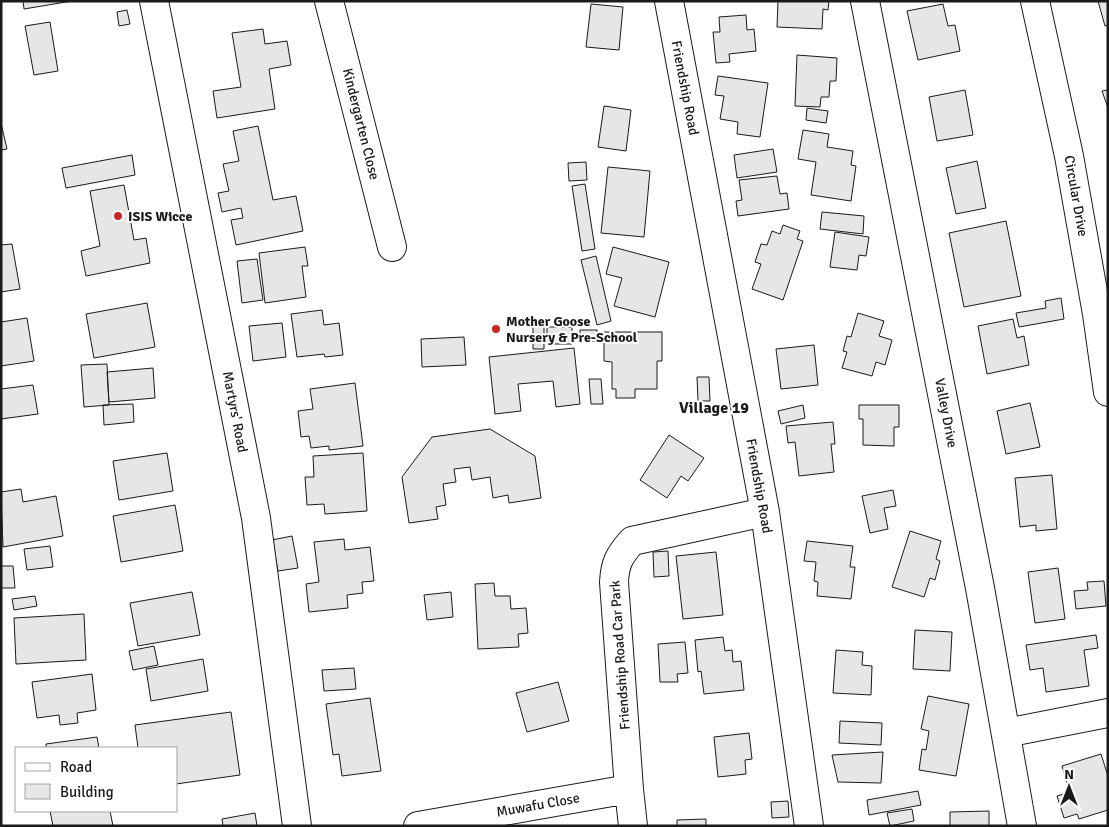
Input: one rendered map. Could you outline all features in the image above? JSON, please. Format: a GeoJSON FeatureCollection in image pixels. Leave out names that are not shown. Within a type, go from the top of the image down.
{"type":"FeatureCollection","features":[{"type":"Feature","properties":{"kind":"street","name":"Martyrs' Road"},"geometry":{"type":"LineString","coordinates":[[154,1],[256,518],[297,826]]}},
{"type":"Feature","properties":{"kind":"street","name":"Kindergarten Close"},"geometry":{"type":"LineString","coordinates":[[329,1],[392,247]]}},
{"type":"Feature","properties":{"kind":"street","name":"Friendship Road"},"geometry":{"type":"LineString","coordinates":[[669,1],[765,512],[809,826]]}},
{"type":"Feature","properties":{"kind":"street","name":"Valley Drive"},"geometry":{"type":"LineString","coordinates":[[865,1],[976,568],[1022,826]]}},
{"type":"Feature","properties":{"kind":"street","name":"Circular Drive"},"geometry":{"type":"LineString","coordinates":[[1035,1],[1069,156],[1097,314],[1108,392]]}},
{"type":"Feature","properties":{"kind":"street","name":"Friendship Road Car Park"},"geometry":{"type":"LineString","coordinates":[[629,789],[614,582],[615,570],[620,555],[632,542],[765,512]]}},
{"type":"Feature","properties":{"kind":"street"},"geometry":{"type":"LineString","coordinates":[[1006,732],[1108,713]]}},
{"type":"Feature","properties":{"kind":"street"},"geometry":{"type":"LineString","coordinates":[[629,789],[633,826]]}},
{"type":"Feature","properties":{"kind":"street","name":"Muwafu Close"},"geometry":{"type":"LineString","coordinates":[[418,826],[629,789]]}},
{"type":"Feature","properties":{"kind":"building"},"geometry":{"type":"Polygon","coordinates":[[[23,1],[72,1],[24,9],[23,1]]]}},
{"type":"Feature","properties":{"kind":"building"},"geometry":{"type":"Polygon","coordinates":[[[778,1],[829,1],[828,10],[823,9],[822,29],[777,27],[778,1]]]}},
{"type":"Feature","properties":{"kind":"building"},"geometry":{"type":"Polygon","coordinates":[[[1098,1],[1108,1],[1108,25],[1105,26],[1098,1]]]}},
{"type":"Feature","properties":{"kind":"building"},"geometry":{"type":"Polygon","coordinates":[[[591,4],[623,7],[619,50],[586,47],[591,4]]]}},
{"type":"Feature","properties":{"kind":"building"},"geometry":{"type":"Polygon","coordinates":[[[943,4],[948,26],[955,25],[960,51],[918,60],[907,11],[943,4]]]}},
{"type":"Feature","properties":{"kind":"building"},"geometry":{"type":"Polygon","coordinates":[[[127,10],[130,24],[119,26],[117,12],[127,10]]]}},
{"type":"Feature","properties":{"kind":"building"},"geometry":{"type":"Polygon","coordinates":[[[746,15],[747,30],[754,29],[756,51],[729,54],[730,62],[716,63],[713,32],[720,32],[719,17],[746,15]]]}},
{"type":"Feature","properties":{"kind":"building"},"geometry":{"type":"Polygon","coordinates":[[[50,22],[58,71],[34,75],[25,26],[50,22]]]}},
{"type":"Feature","properties":{"kind":"building"},"geometry":{"type":"Polygon","coordinates":[[[263,29],[265,44],[287,41],[291,65],[269,69],[275,109],[217,118],[213,91],[241,87],[232,33],[263,29]]]}},
{"type":"Feature","properties":{"kind":"building"},"geometry":{"type":"Polygon","coordinates":[[[797,55],[837,58],[836,81],[830,81],[829,97],[821,97],[820,107],[795,106],[797,55]]]}},
{"type":"Feature","properties":{"kind":"building"},"geometry":{"type":"Polygon","coordinates":[[[718,76],[768,83],[760,137],[737,134],[738,122],[720,119],[724,96],[715,95],[718,76]]]}},
{"type":"Feature","properties":{"kind":"building"},"geometry":{"type":"Polygon","coordinates":[[[965,90],[973,135],[937,141],[929,97],[965,90]]]}},
{"type":"Feature","properties":{"kind":"building"},"geometry":{"type":"Polygon","coordinates":[[[1108,90],[1108,108],[1102,91],[1108,90]]]}},
{"type":"Feature","properties":{"kind":"building"},"geometry":{"type":"Polygon","coordinates":[[[604,106],[631,110],[626,151],[598,147],[604,106]]]}},
{"type":"Feature","properties":{"kind":"building"},"geometry":{"type":"Polygon","coordinates":[[[807,108],[828,111],[826,123],[806,120],[807,108]]]}},
{"type":"Feature","properties":{"kind":"building"},"geometry":{"type":"Polygon","coordinates":[[[1,123],[7,149],[1,150],[1,123]]]}},
{"type":"Feature","properties":{"kind":"building"},"geometry":{"type":"Polygon","coordinates":[[[258,126],[273,200],[296,196],[303,231],[236,245],[231,220],[243,218],[241,208],[222,212],[218,193],[229,191],[223,164],[239,161],[233,131],[258,126]]]}},
{"type":"Feature","properties":{"kind":"building"},"geometry":{"type":"Polygon","coordinates":[[[803,130],[829,134],[827,147],[853,151],[851,165],[856,166],[851,201],[811,195],[816,162],[798,159],[803,130]]]}},
{"type":"Feature","properties":{"kind":"building"},"geometry":{"type":"Polygon","coordinates":[[[773,149],[777,172],[737,178],[734,155],[773,149]]]}},
{"type":"Feature","properties":{"kind":"building"},"geometry":{"type":"Polygon","coordinates":[[[132,155],[135,175],[66,188],[62,168],[132,155]]]}},
{"type":"Feature","properties":{"kind":"building"},"geometry":{"type":"Polygon","coordinates":[[[977,161],[986,208],[956,214],[946,168],[977,161]]]}},
{"type":"Feature","properties":{"kind":"building"},"geometry":{"type":"Polygon","coordinates":[[[586,162],[587,180],[569,181],[568,163],[586,162]]]}},
{"type":"Feature","properties":{"kind":"building"},"geometry":{"type":"Polygon","coordinates":[[[608,167],[650,171],[644,237],[601,233],[608,167]]]}},
{"type":"Feature","properties":{"kind":"building"},"geometry":{"type":"Polygon","coordinates":[[[777,176],[780,194],[787,193],[789,209],[738,216],[736,201],[742,200],[739,180],[777,176]]]}},
{"type":"Feature","properties":{"kind":"building"},"geometry":{"type":"Polygon","coordinates":[[[585,184],[595,249],[582,251],[572,186],[585,184]]]}},
{"type":"Feature","properties":{"kind":"building"},"geometry":{"type":"Polygon","coordinates":[[[124,185],[134,240],[146,238],[150,263],[86,276],[81,251],[100,246],[90,191],[124,185]]]}},
{"type":"Feature","properties":{"kind":"building"},"geometry":{"type":"Polygon","coordinates":[[[822,212],[864,216],[863,234],[820,229],[822,212]]]}},
{"type":"Feature","properties":{"kind":"building"},"geometry":{"type":"Polygon","coordinates":[[[1006,221],[1021,296],[964,307],[949,233],[1006,221]]]}},
{"type":"Feature","properties":{"kind":"building"},"geometry":{"type":"Polygon","coordinates":[[[783,225],[800,231],[797,239],[803,241],[783,300],[752,289],[761,264],[755,262],[761,244],[767,245],[772,231],[780,234],[783,225]]]}},
{"type":"Feature","properties":{"kind":"building"},"geometry":{"type":"Polygon","coordinates":[[[835,232],[869,237],[866,256],[859,255],[857,270],[830,267],[835,232]]]}},
{"type":"Feature","properties":{"kind":"building"},"geometry":{"type":"Polygon","coordinates":[[[12,244],[20,289],[1,292],[1,245],[12,244]]]}},
{"type":"Feature","properties":{"kind":"building"},"geometry":{"type":"Polygon","coordinates":[[[305,247],[308,266],[302,266],[306,297],[265,303],[259,253],[305,247]]]}},
{"type":"Feature","properties":{"kind":"building"},"geometry":{"type":"Polygon","coordinates":[[[613,247],[669,262],[655,317],[614,306],[622,278],[606,274],[613,247]]]}},
{"type":"Feature","properties":{"kind":"building"},"geometry":{"type":"Polygon","coordinates":[[[596,256],[611,321],[597,325],[581,260],[596,256]]]}},
{"type":"Feature","properties":{"kind":"building"},"geometry":{"type":"Polygon","coordinates":[[[257,259],[263,300],[242,303],[237,261],[257,259]]]}},
{"type":"Feature","properties":{"kind":"building"},"geometry":{"type":"Polygon","coordinates":[[[1061,298],[1064,319],[1019,327],[1016,313],[1046,308],[1045,301],[1061,298]]]}},
{"type":"Feature","properties":{"kind":"building"},"geometry":{"type":"Polygon","coordinates":[[[147,303],[155,347],[94,358],[86,314],[147,303]]]}},
{"type":"Feature","properties":{"kind":"building"},"geometry":{"type":"Polygon","coordinates":[[[322,310],[324,325],[339,323],[343,355],[325,357],[324,354],[297,357],[291,314],[322,310]]]}},
{"type":"Feature","properties":{"kind":"building"},"geometry":{"type":"Polygon","coordinates":[[[858,313],[884,321],[879,336],[892,340],[885,365],[876,362],[872,376],[842,368],[847,352],[843,351],[847,336],[851,337],[858,313]]]}},
{"type":"Feature","properties":{"kind":"building"},"geometry":{"type":"Polygon","coordinates":[[[27,318],[34,361],[1,366],[1,322],[27,318]]]}},
{"type":"Feature","properties":{"kind":"building"},"geometry":{"type":"Polygon","coordinates":[[[1013,319],[1017,338],[1024,336],[1029,365],[987,374],[978,326],[1013,319]]]}},
{"type":"Feature","properties":{"kind":"building"},"geometry":{"type":"Polygon","coordinates":[[[282,323],[286,357],[253,361],[249,326],[282,323]]]}},
{"type":"Feature","properties":{"kind":"building"},"geometry":{"type":"Polygon","coordinates":[[[533,325],[544,325],[544,349],[533,349],[533,325]]]}},
{"type":"Feature","properties":{"kind":"building"},"geometry":{"type":"Polygon","coordinates":[[[547,327],[572,327],[572,344],[547,344],[547,327]]]}},
{"type":"Feature","properties":{"kind":"building"},"geometry":{"type":"Polygon","coordinates":[[[580,330],[597,330],[597,341],[580,341],[580,330]]]}},
{"type":"Feature","properties":{"kind":"building"},"geometry":{"type":"Polygon","coordinates":[[[604,332],[662,332],[662,361],[657,361],[657,389],[635,389],[635,398],[616,398],[616,389],[612,389],[612,362],[604,361],[604,332]]]}},
{"type":"Feature","properties":{"kind":"building"},"geometry":{"type":"Polygon","coordinates":[[[464,337],[466,365],[422,367],[421,339],[464,337]]]}},
{"type":"Feature","properties":{"kind":"building"},"geometry":{"type":"Polygon","coordinates":[[[814,345],[818,385],[781,389],[776,349],[814,345]]]}},
{"type":"Feature","properties":{"kind":"building"},"geometry":{"type":"Polygon","coordinates":[[[574,348],[580,404],[556,407],[553,381],[518,384],[521,411],[495,414],[489,357],[574,348]]]}},
{"type":"Feature","properties":{"kind":"building"},"geometry":{"type":"Polygon","coordinates":[[[107,364],[109,405],[84,407],[81,365],[107,364]]]}},
{"type":"Feature","properties":{"kind":"building"},"geometry":{"type":"Polygon","coordinates":[[[153,368],[155,398],[109,402],[107,372],[153,368]]]}},
{"type":"Feature","properties":{"kind":"building"},"geometry":{"type":"Polygon","coordinates":[[[697,377],[709,377],[710,401],[698,401],[697,377]]]}},
{"type":"Feature","properties":{"kind":"building"},"geometry":{"type":"Polygon","coordinates":[[[589,379],[601,379],[603,404],[591,404],[589,379]]]}},
{"type":"Feature","properties":{"kind":"building"},"geometry":{"type":"Polygon","coordinates":[[[355,383],[363,446],[329,450],[329,446],[311,448],[309,436],[301,437],[298,411],[313,409],[310,389],[355,383]]]}},
{"type":"Feature","properties":{"kind":"building"},"geometry":{"type":"Polygon","coordinates":[[[33,385],[38,414],[1,419],[1,389],[33,385]]]}},
{"type":"Feature","properties":{"kind":"building"},"geometry":{"type":"Polygon","coordinates":[[[1030,403],[1040,447],[1006,454],[997,411],[1030,403]]]}},
{"type":"Feature","properties":{"kind":"building"},"geometry":{"type":"Polygon","coordinates":[[[133,404],[134,422],[104,425],[103,405],[133,404]]]}},
{"type":"Feature","properties":{"kind":"building"},"geometry":{"type":"Polygon","coordinates":[[[803,405],[805,418],[781,424],[778,411],[803,405]]]}},
{"type":"Feature","properties":{"kind":"building"},"geometry":{"type":"Polygon","coordinates":[[[859,405],[899,405],[899,427],[894,427],[894,446],[863,445],[863,419],[859,419],[859,405]]]}},
{"type":"Feature","properties":{"kind":"building"},"geometry":{"type":"Polygon","coordinates":[[[833,422],[835,444],[831,444],[834,472],[799,476],[795,442],[788,443],[786,426],[833,422]]]}},
{"type":"Feature","properties":{"kind":"building"},"geometry":{"type":"Polygon","coordinates":[[[490,429],[535,456],[541,498],[509,503],[508,495],[493,498],[490,477],[472,480],[470,467],[454,469],[456,482],[443,484],[446,505],[436,507],[438,519],[409,523],[402,477],[432,437],[490,429]]]}},
{"type":"Feature","properties":{"kind":"building"},"geometry":{"type":"Polygon","coordinates":[[[669,435],[704,458],[688,481],[681,476],[667,498],[640,480],[669,435]]]}},
{"type":"Feature","properties":{"kind":"building"},"geometry":{"type":"Polygon","coordinates":[[[167,453],[173,491],[119,500],[113,461],[167,453]]]}},
{"type":"Feature","properties":{"kind":"building"},"geometry":{"type":"Polygon","coordinates":[[[363,453],[367,511],[325,514],[324,504],[307,505],[305,477],[314,477],[313,456],[363,453]]]}},
{"type":"Feature","properties":{"kind":"building"},"geometry":{"type":"Polygon","coordinates":[[[1052,475],[1057,529],[1036,531],[1036,525],[1020,527],[1015,478],[1052,475]]]}},
{"type":"Feature","properties":{"kind":"building"},"geometry":{"type":"Polygon","coordinates":[[[21,489],[23,502],[56,496],[63,536],[3,547],[1,492],[21,489]]]}},
{"type":"Feature","properties":{"kind":"building"},"geometry":{"type":"Polygon","coordinates":[[[893,490],[896,506],[884,508],[888,529],[870,533],[862,496],[893,490]]]}},
{"type":"Feature","properties":{"kind":"building"},"geometry":{"type":"Polygon","coordinates":[[[175,505],[183,551],[121,562],[113,516],[175,505]]]}},
{"type":"Feature","properties":{"kind":"building"},"geometry":{"type":"Polygon","coordinates":[[[910,531],[941,541],[936,559],[940,561],[935,580],[930,578],[924,597],[892,587],[910,531]]]}},
{"type":"Feature","properties":{"kind":"building"},"geometry":{"type":"Polygon","coordinates":[[[292,536],[298,568],[278,571],[272,540],[292,536]]]}},
{"type":"Feature","properties":{"kind":"building"},"geometry":{"type":"Polygon","coordinates":[[[344,539],[345,550],[370,547],[374,581],[362,582],[363,593],[347,595],[348,608],[309,612],[306,584],[319,582],[314,542],[344,539]]]}},
{"type":"Feature","properties":{"kind":"building"},"geometry":{"type":"Polygon","coordinates":[[[807,541],[853,546],[850,567],[855,567],[851,599],[817,596],[818,582],[814,581],[816,562],[804,561],[807,541]]]}},
{"type":"Feature","properties":{"kind":"building"},"geometry":{"type":"Polygon","coordinates":[[[50,546],[53,567],[27,570],[24,549],[50,546]]]}},
{"type":"Feature","properties":{"kind":"building"},"geometry":{"type":"Polygon","coordinates":[[[668,551],[669,576],[654,577],[653,552],[668,551]]]}},
{"type":"Feature","properties":{"kind":"building"},"geometry":{"type":"Polygon","coordinates":[[[716,552],[723,615],[683,619],[676,556],[716,552]]]}},
{"type":"Feature","properties":{"kind":"building"},"geometry":{"type":"Polygon","coordinates":[[[1,566],[13,566],[15,588],[1,588],[1,566]]]}},
{"type":"Feature","properties":{"kind":"building"},"geometry":{"type":"Polygon","coordinates":[[[1058,568],[1065,619],[1035,623],[1028,572],[1058,568]]]}},
{"type":"Feature","properties":{"kind":"building"},"geometry":{"type":"Polygon","coordinates":[[[1104,581],[1106,606],[1076,609],[1074,591],[1088,590],[1087,582],[1104,581]]]}},
{"type":"Feature","properties":{"kind":"building"},"geometry":{"type":"Polygon","coordinates":[[[494,583],[495,596],[510,596],[511,609],[526,608],[528,633],[518,634],[519,647],[478,649],[475,584],[494,583]]]}},
{"type":"Feature","properties":{"kind":"building"},"geometry":{"type":"Polygon","coordinates":[[[192,592],[200,635],[138,646],[130,603],[192,592]]]}},
{"type":"Feature","properties":{"kind":"building"},"geometry":{"type":"Polygon","coordinates":[[[451,592],[453,617],[427,620],[424,595],[451,592]]]}},
{"type":"Feature","properties":{"kind":"building"},"geometry":{"type":"Polygon","coordinates":[[[35,596],[37,606],[14,610],[12,599],[35,596]]]}},
{"type":"Feature","properties":{"kind":"building"},"geometry":{"type":"Polygon","coordinates":[[[84,614],[86,660],[16,664],[14,618],[84,614]]]}},
{"type":"Feature","properties":{"kind":"building"},"geometry":{"type":"Polygon","coordinates":[[[915,630],[952,632],[950,671],[913,669],[915,630]]]}},
{"type":"Feature","properties":{"kind":"building"},"geometry":{"type":"Polygon","coordinates":[[[1096,635],[1098,648],[1084,650],[1089,686],[1046,692],[1043,668],[1030,670],[1026,645],[1096,635]]]}},
{"type":"Feature","properties":{"kind":"building"},"geometry":{"type":"Polygon","coordinates":[[[723,637],[725,651],[732,650],[733,662],[741,661],[744,690],[704,694],[701,671],[698,672],[695,640],[723,637]]]}},
{"type":"Feature","properties":{"kind":"building"},"geometry":{"type":"Polygon","coordinates":[[[685,642],[688,673],[677,674],[678,682],[660,682],[658,644],[685,642]]]}},
{"type":"Feature","properties":{"kind":"building"},"geometry":{"type":"Polygon","coordinates":[[[154,646],[158,665],[133,670],[129,651],[154,646]]]}},
{"type":"Feature","properties":{"kind":"building"},"geometry":{"type":"Polygon","coordinates":[[[836,650],[863,652],[862,665],[872,666],[871,695],[833,693],[836,650]]]}},
{"type":"Feature","properties":{"kind":"building"},"geometry":{"type":"Polygon","coordinates":[[[203,659],[208,691],[151,701],[146,669],[203,659]]]}},
{"type":"Feature","properties":{"kind":"building"},"geometry":{"type":"Polygon","coordinates":[[[354,668],[356,689],[324,691],[322,670],[354,668]]]}},
{"type":"Feature","properties":{"kind":"building"},"geometry":{"type":"Polygon","coordinates":[[[92,674],[96,710],[77,713],[78,723],[60,725],[59,715],[37,718],[32,682],[92,674]]]}},
{"type":"Feature","properties":{"kind":"building"},"geometry":{"type":"Polygon","coordinates":[[[558,682],[569,721],[527,732],[516,693],[558,682]]]}},
{"type":"Feature","properties":{"kind":"building"},"geometry":{"type":"Polygon","coordinates":[[[928,696],[969,704],[956,776],[919,770],[922,749],[926,750],[929,731],[921,729],[928,696]]]}},
{"type":"Feature","properties":{"kind":"building"},"geometry":{"type":"Polygon","coordinates":[[[370,698],[381,771],[342,776],[339,754],[333,755],[326,704],[370,698]]]}},
{"type":"Feature","properties":{"kind":"building"},"geometry":{"type":"Polygon","coordinates":[[[231,712],[240,775],[178,784],[178,747],[138,747],[135,725],[231,712]]]}},
{"type":"Feature","properties":{"kind":"building"},"geometry":{"type":"Polygon","coordinates":[[[840,721],[882,723],[881,745],[839,743],[840,721]]]}},
{"type":"Feature","properties":{"kind":"building"},"geometry":{"type":"Polygon","coordinates":[[[749,733],[752,759],[745,760],[746,774],[718,777],[714,737],[749,733]]]}},
{"type":"Feature","properties":{"kind":"building"},"geometry":{"type":"Polygon","coordinates":[[[97,737],[99,747],[46,747],[46,744],[97,737]]]}},
{"type":"Feature","properties":{"kind":"building"},"geometry":{"type":"Polygon","coordinates":[[[883,752],[881,783],[838,782],[832,755],[883,752]]]}},
{"type":"Feature","properties":{"kind":"building"},"geometry":{"type":"Polygon","coordinates":[[[1101,754],[1108,776],[1108,810],[1079,819],[1077,814],[1064,818],[1057,796],[1070,792],[1062,766],[1101,754]]]}},
{"type":"Feature","properties":{"kind":"building"},"geometry":{"type":"Polygon","coordinates":[[[918,791],[921,805],[869,815],[867,800],[918,791]]]}},
{"type":"Feature","properties":{"kind":"building"},"geometry":{"type":"Polygon","coordinates":[[[788,801],[789,817],[772,818],[771,802],[788,801]]]}},
{"type":"Feature","properties":{"kind":"building"},"geometry":{"type":"Polygon","coordinates":[[[912,809],[914,821],[890,826],[887,813],[912,809]]]}},
{"type":"Feature","properties":{"kind":"building"},"geometry":{"type":"Polygon","coordinates":[[[989,811],[989,826],[950,826],[950,812],[989,811]]]}},
{"type":"Feature","properties":{"kind":"building"},"geometry":{"type":"Polygon","coordinates":[[[50,812],[110,812],[113,826],[53,826],[50,812]]]}},
{"type":"Feature","properties":{"kind":"building"},"geometry":{"type":"Polygon","coordinates":[[[255,813],[257,826],[223,826],[222,819],[255,813]]]}},
{"type":"Feature","properties":{"kind":"building"},"geometry":{"type":"Polygon","coordinates":[[[706,819],[706,826],[677,826],[677,820],[706,819]]]}},
{"type":"Feature","properties":{"kind":"place","name":"ISIS Wicce"},"geometry":{"type":"Point","coordinates":[118,216]}},
{"type":"Feature","properties":{"kind":"place","name":"Mother Goose Nursery & Pre-School"},"geometry":{"type":"Point","coordinates":[496,329]}},
{"type":"Feature","properties":{"kind":"district","name":"Village 19"},"geometry":{"type":"Point","coordinates":[714,408]}}]}
